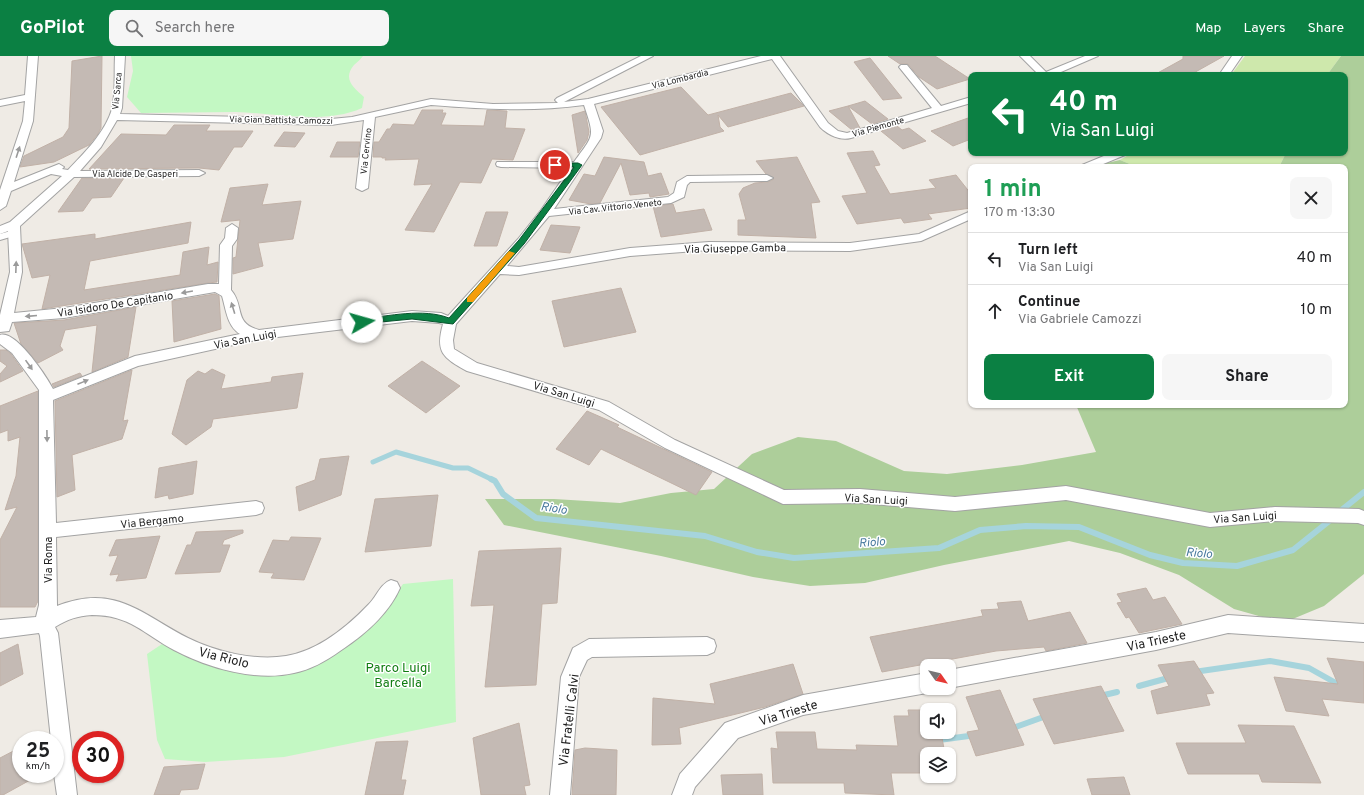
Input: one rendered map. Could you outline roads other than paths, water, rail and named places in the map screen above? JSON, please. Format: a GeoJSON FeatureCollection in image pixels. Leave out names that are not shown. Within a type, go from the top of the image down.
{"type":"FeatureCollection","features":[{"type":"Feature","properties":{"kind":"street"},"geometry":{"type":"LineString","coordinates":[[0,206],[28,121],[33,56]]}},
{"type":"Feature","properties":{"kind":"street","name":"Via Sarca"},"geometry":{"type":"LineString","coordinates":[[14,229],[48,194],[71,174],[98,145],[114,117],[118,102],[120,56]]}},
{"type":"Feature","properties":{"kind":"street","name":"Via Gian Battista Camozzi"},"geometry":{"type":"LineString","coordinates":[[493,107],[506,103],[555,101],[571,96],[593,83],[648,56]]}},
{"type":"Feature","properties":{"kind":"street","name":"Via Lombardia"},"geometry":{"type":"LineString","coordinates":[[588,102],[774,56]]}},
{"type":"Feature","properties":{"kind":"street","name":"Via Piemonte"},"geometry":{"type":"LineString","coordinates":[[774,56],[824,125],[838,136],[847,136],[968,101]]}},
{"type":"Feature","properties":{"kind":"street"},"geometry":{"type":"LineString","coordinates":[[1025,56],[1042,72]]}},
{"type":"Feature","properties":{"kind":"street"},"geometry":{"type":"LineString","coordinates":[[1052,72],[1092,56]]}},
{"type":"Feature","properties":{"kind":"street"},"geometry":{"type":"LineString","coordinates":[[1226,72],[1237,56]]}},
{"type":"Feature","properties":{"kind":"street"},"geometry":{"type":"LineString","coordinates":[[904,67],[938,109]]}},
{"type":"Feature","properties":{"kind":"street"},"geometry":{"type":"LineString","coordinates":[[0,103],[29,97]]}},
{"type":"Feature","properties":{"kind":"street","name":"Via Gian Battista Camozzi"},"geometry":{"type":"LineString","coordinates":[[114,117],[331,122],[352,120],[430,102],[493,107],[554,106],[588,102]]}},
{"type":"Feature","properties":{"kind":"street"},"geometry":{"type":"LineString","coordinates":[[450,322],[522,242],[545,213],[596,138],[598,132],[588,102]]}},
{"type":"Feature","properties":{"kind":"street","name":"Via Cervino"},"geometry":{"type":"LineString","coordinates":[[362,188],[370,115]]}},
{"type":"Feature","properties":{"kind":"street"},"geometry":{"type":"LineString","coordinates":[[6,188],[72,161],[98,145]]}},
{"type":"Feature","properties":{"kind":"street"},"geometry":{"type":"LineString","coordinates":[[1094,164],[1114,156]]}},
{"type":"Feature","properties":{"kind":"street"},"geometry":{"type":"LineString","coordinates":[[501,164],[578,165]]}},
{"type":"Feature","properties":{"kind":"street","name":"Via Alcide De Gasperi"},"geometry":{"type":"LineString","coordinates":[[50,171],[71,174],[199,173]]}},
{"type":"Feature","properties":{"kind":"street","name":"Via Cav. Vittorio Veneto"},"geometry":{"type":"LineString","coordinates":[[545,213],[670,200],[680,195],[681,184],[688,179],[767,178]]}},
{"type":"Feature","properties":{"kind":"street"},"geometry":{"type":"LineString","coordinates":[[18,182],[31,180],[39,182],[48,194]]}},
{"type":"Feature","properties":{"kind":"street","name":"Via Giuseppe Gamba"},"geometry":{"type":"LineString","coordinates":[[496,270],[519,271],[630,252],[701,247],[850,247],[921,237],[968,217]]}},
{"type":"Feature","properties":{"kind":"street"},"geometry":{"type":"LineString","coordinates":[[232,228],[231,240],[226,245],[225,291],[228,294],[239,327],[246,333],[261,334]]}},
{"type":"Feature","properties":{"kind":"street"},"geometry":{"type":"LineString","coordinates":[[0,230],[14,229]]}},
{"type":"Feature","properties":{"kind":"street"},"geometry":{"type":"LineString","coordinates":[[0,237],[14,229]]}},
{"type":"Feature","properties":{"kind":"street"},"geometry":{"type":"LineString","coordinates":[[1,339],[4,318],[16,272],[14,229]]}},
{"type":"Feature","properties":{"kind":"street","name":"Via Isidoro De Capitanio"},"geometry":{"type":"LineString","coordinates":[[4,318],[64,313],[208,288],[216,288],[225,291]]}},
{"type":"Feature","properties":{"kind":"street","name":"Via San Luigi"},"geometry":{"type":"LineString","coordinates":[[47,397],[135,361],[261,334],[412,316],[441,318],[450,322],[445,345],[447,352],[472,367],[604,406],[670,444],[783,497],[860,496],[955,504],[1066,493],[1210,520],[1275,514],[1360,517]]}},
{"type":"Feature","properties":{"kind":"street"},"geometry":{"type":"LineString","coordinates":[[220,343],[234,333],[239,327]]}},
{"type":"Feature","properties":{"kind":"street","name":"Via Roma"},"geometry":{"type":"LineString","coordinates":[[1,339],[18,349],[46,389],[48,605],[43,624]]}},
{"type":"Feature","properties":{"kind":"street","name":"Via Bergamo"},"geometry":{"type":"LineString","coordinates":[[48,531],[205,515],[256,508]]}},
{"type":"Feature","properties":{"kind":"street","name":"Via Riolo"},"geometry":{"type":"LineString","coordinates":[[43,624],[63,611],[93,608],[117,609],[131,614],[172,639],[204,654],[248,664],[273,667],[295,664],[336,642],[377,608],[391,588]]}},
{"type":"Feature","properties":{"kind":"street"},"geometry":{"type":"LineString","coordinates":[[0,629],[43,624],[49,633],[67,795]]}},
{"type":"Feature","properties":{"kind":"street","name":"Via Trieste"},"geometry":{"type":"LineString","coordinates":[[956,679],[1156,641],[1228,624],[1364,633]]}},
{"type":"Feature","properties":{"kind":"street","name":"Via Fratelli Calvi"},"geometry":{"type":"LineString","coordinates":[[560,795],[570,677],[580,654],[589,648],[707,646]]}},
{"type":"Feature","properties":{"kind":"street","name":"Via Trieste"},"geometry":{"type":"LineString","coordinates":[[682,795],[687,781],[732,730],[804,705],[920,684]]}},
{"type":"Feature","properties":{"kind":"waterway","name":"Riolo"},"geometry":{"type":"LineString","coordinates":[[373,462],[396,452],[453,468],[468,468],[493,480]]}},
{"type":"Feature","properties":{"kind":"waterway","name":"Riolo"},"geometry":{"type":"LineString","coordinates":[[493,480],[503,494],[536,518],[705,536],[757,552],[794,558],[939,548],[980,530],[1026,526],[1079,527],[1150,555],[1183,563],[1237,566],[1293,550],[1333,518]]}},
{"type":"Feature","properties":{"kind":"waterway","name":"Riolo"},"geometry":{"type":"LineString","coordinates":[[1339,512],[1364,492]]}},
{"type":"Feature","properties":{"kind":"waterway"},"geometry":{"type":"LineString","coordinates":[[1194,672],[1270,661],[1309,668],[1343,687]]}},
{"type":"Feature","properties":{"kind":"waterway"},"geometry":{"type":"LineString","coordinates":[[1139,686],[1172,677]]}},
{"type":"Feature","properties":{"kind":"waterway"},"geometry":{"type":"LineString","coordinates":[[1100,696],[1117,692]]}},
{"type":"Feature","properties":{"kind":"waterway"},"geometry":{"type":"LineString","coordinates":[[1010,729],[1049,715]]}},
{"type":"Feature","properties":{"kind":"waterway"},"geometry":{"type":"LineString","coordinates":[[939,740],[976,735]]}},
{"type":"Feature","properties":{"kind":"park label","name":"Parco Luigi Barcella"},"geometry":{"type":"Point","coordinates":[398,674]}}]}
